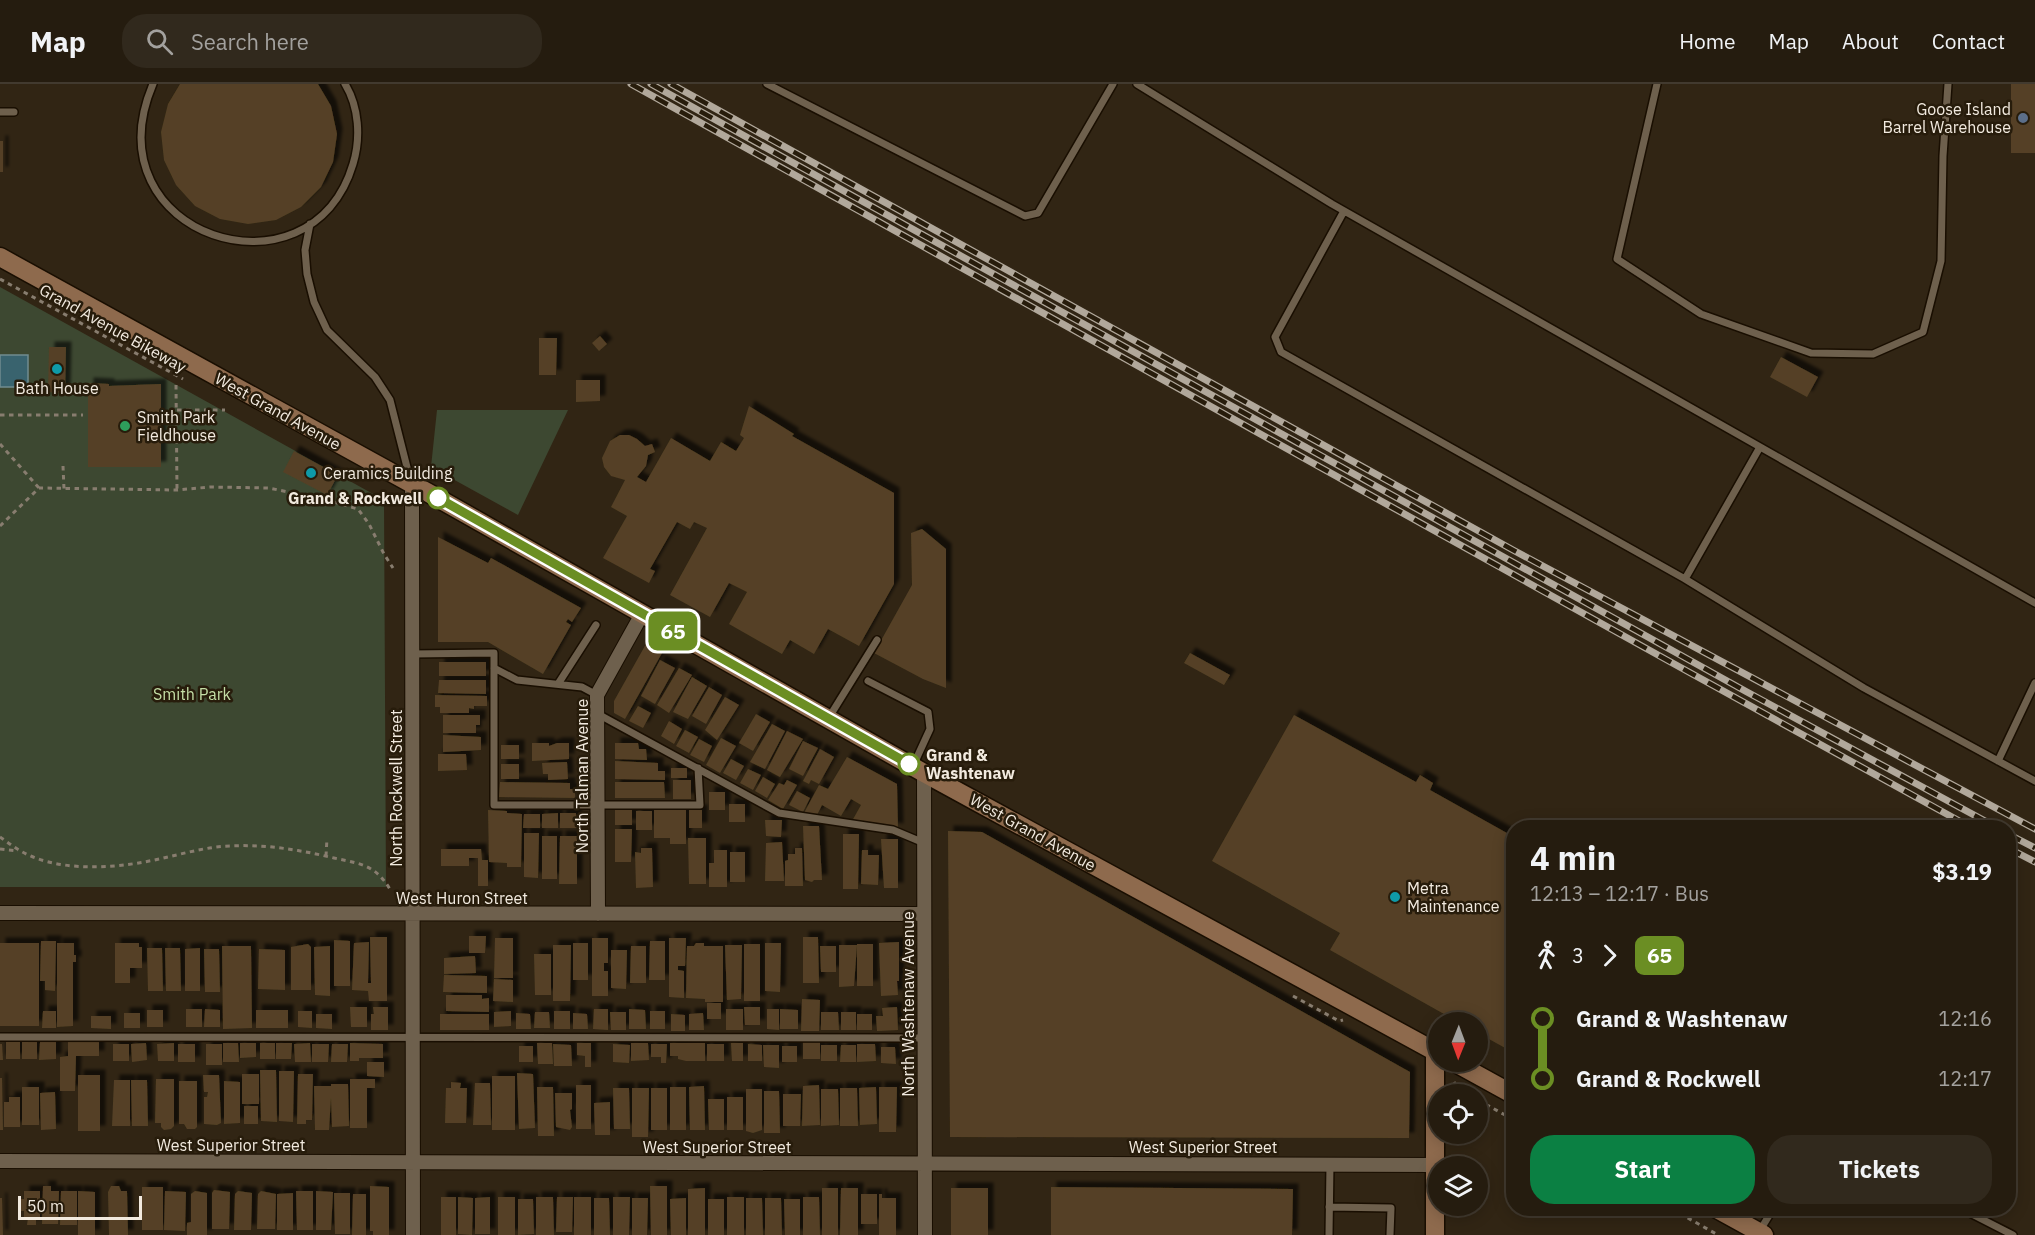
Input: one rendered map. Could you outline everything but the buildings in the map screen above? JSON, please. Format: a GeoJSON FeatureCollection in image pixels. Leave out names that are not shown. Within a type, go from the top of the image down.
{"type":"FeatureCollection","features":[{"type":"Feature","properties":{"kind":"main road","name":"West Grand Avenue"},"geometry":{"type":"LineString","coordinates":[[0,257],[412,484],[919,770],[1428,1047]]}},
{"type":"Feature","properties":{"kind":"main road"},"geometry":{"type":"LineString","coordinates":[[1435,1156],[1437,1072]]}},
{"type":"Feature","properties":{"kind":"main road"},"geometry":{"type":"LineString","coordinates":[[1472,1072],[1506,1091]]}},
{"type":"Feature","properties":{"kind":"main road"},"geometry":{"type":"LineString","coordinates":[[1435,1216],[1435,1235]]}},
{"type":"Feature","properties":{"kind":"main road"},"geometry":{"type":"LineString","coordinates":[[1730,1216],[1762,1234]]}},
{"type":"Feature","properties":{"kind":"street","name":"North Rockwell Street"},"geometry":{"type":"LineString","coordinates":[[412,484],[413,1235]]}},
{"type":"Feature","properties":{"kind":"street","name":"North Talman Avenue"},"geometry":{"type":"LineString","coordinates":[[598,914],[597,695],[642,614]]}},
{"type":"Feature","properties":{"kind":"street","name":"North Washtenaw Avenue"},"geometry":{"type":"LineString","coordinates":[[919,770],[924,843],[925,1235]]}},
{"type":"Feature","properties":{"kind":"street","name":"West Huron Street"},"geometry":{"type":"LineString","coordinates":[[0,913],[924,914]]}},
{"type":"Feature","properties":{"kind":"street","name":"West Superior Street"},"geometry":{"type":"LineString","coordinates":[[0,1161],[1428,1165]]}},
{"type":"Feature","properties":{"kind":"lane"},"geometry":{"type":"LineString","coordinates":[[153,84],[144,105],[140,134],[144,163],[156,189],[174,213],[198,230],[225,240],[255,242],[284,237],[310,224],[332,204],[349,179],[357,150],[357,120],[350,91],[345,84]]}},
{"type":"Feature","properties":{"kind":"lane"},"geometry":{"type":"LineString","coordinates":[[767,84],[1025,216],[1038,213],[1113,84]]}},
{"type":"Feature","properties":{"kind":"lane"},"geometry":{"type":"LineString","coordinates":[[1137,84],[1344,211],[2035,603]]}},
{"type":"Feature","properties":{"kind":"lane"},"geometry":{"type":"LineString","coordinates":[[1657,84],[1617,259],[1701,314],[1810,353],[1873,354],[1923,332],[1941,261],[1943,156],[1948,84]]}},
{"type":"Feature","properties":{"kind":"lane"},"geometry":{"type":"LineString","coordinates":[[0,112],[14,112]]}},
{"type":"Feature","properties":{"kind":"lane"},"geometry":{"type":"LineString","coordinates":[[1344,211],[1275,337],[1281,352],[1685,579],[1864,688],[2035,781]]}},
{"type":"Feature","properties":{"kind":"lane"},"geometry":{"type":"LineString","coordinates":[[310,224],[305,250],[307,274],[314,302],[327,330],[375,377],[390,400],[412,484]]}},
{"type":"Feature","properties":{"kind":"lane"},"geometry":{"type":"LineString","coordinates":[[1685,579],[1760,447]]}},
{"type":"Feature","properties":{"kind":"lane"},"geometry":{"type":"LineString","coordinates":[[558,684],[596,625]]}},
{"type":"Feature","properties":{"kind":"lane"},"geometry":{"type":"LineString","coordinates":[[828,719],[877,640]]}},
{"type":"Feature","properties":{"kind":"lane"},"geometry":{"type":"LineString","coordinates":[[412,654],[494,653],[494,804],[700,805],[698,768]]}},
{"type":"Feature","properties":{"kind":"lane"},"geometry":{"type":"LineString","coordinates":[[494,668],[517,680],[582,687],[597,695]]}},
{"type":"Feature","properties":{"kind":"lane"},"geometry":{"type":"LineString","coordinates":[[868,681],[928,712],[930,729],[919,770]]}},
{"type":"Feature","properties":{"kind":"lane"},"geometry":{"type":"LineString","coordinates":[[1998,761],[2035,682]]}},
{"type":"Feature","properties":{"kind":"lane"},"geometry":{"type":"LineString","coordinates":[[596,713],[779,813],[893,830],[924,843]]}},
{"type":"Feature","properties":{"kind":"lane"},"geometry":{"type":"LineString","coordinates":[[0,1037],[924,1038]]}},
{"type":"Feature","properties":{"kind":"lane"},"geometry":{"type":"LineString","coordinates":[[1329,1235],[1330,1164]]}},
{"type":"Feature","properties":{"kind":"lane"},"geometry":{"type":"LineString","coordinates":[[1329,1207],[1391,1208],[1390,1235]]}},
{"type":"Feature","properties":{"kind":"lane"},"geometry":{"type":"LineString","coordinates":[[1762,1234],[1770,1216]]}},
{"type":"Feature","properties":{"kind":"lane"},"geometry":{"type":"LineString","coordinates":[[1976,1216],[2013,1235]]}},
{"type":"Feature","properties":{"kind":"path","name":"Grand Avenue Bikeway"},"geometry":{"type":"LineString","coordinates":[[0,279],[188,382]]}},
{"type":"Feature","properties":{"kind":"path"},"geometry":{"type":"LineString","coordinates":[[176,385],[177,490]]}},
{"type":"Feature","properties":{"kind":"path"},"geometry":{"type":"LineString","coordinates":[[177,410],[225,410]]}},
{"type":"Feature","properties":{"kind":"path"},"geometry":{"type":"LineString","coordinates":[[0,415],[83,415]]}},
{"type":"Feature","properties":{"kind":"path"},"geometry":{"type":"LineString","coordinates":[[0,444],[39,488],[177,490],[210,487],[269,488],[358,509],[369,524],[393,568]]}},
{"type":"Feature","properties":{"kind":"path"},"geometry":{"type":"LineString","coordinates":[[63,466],[64,489]]}},
{"type":"Feature","properties":{"kind":"path"},"geometry":{"type":"LineString","coordinates":[[0,526],[39,488]]}},
{"type":"Feature","properties":{"kind":"path"},"geometry":{"type":"LineString","coordinates":[[0,837],[20,851]]}},
{"type":"Feature","properties":{"kind":"path"},"geometry":{"type":"LineString","coordinates":[[326,856],[327,838]]}},
{"type":"Feature","properties":{"kind":"path"},"geometry":{"type":"LineString","coordinates":[[0,849],[20,851],[65,865],[101,866],[142,862],[229,846],[271,846],[369,867],[382,876],[391,891]]}},
{"type":"Feature","properties":{"kind":"path"},"geometry":{"type":"LineString","coordinates":[[1488,1106],[1506,1116]]}},
{"type":"Feature","properties":{"kind":"path"},"geometry":{"type":"LineString","coordinates":[[1684,1216],[1718,1235]]}},
{"type":"Feature","properties":{"kind":"green space","name":"Smith Park"},"geometry":{"type":"Polygon","coordinates":[[[0,287],[384,500],[386,887],[0,887],[0,287]]]}},
{"type":"Feature","properties":{"kind":"green space"},"geometry":{"type":"Polygon","coordinates":[[[437,410],[568,410],[518,515],[431,467],[437,410]]]}},
{"type":"Feature","properties":{"kind":"water"},"geometry":{"type":"Polygon","coordinates":[[[0,355],[28,355],[28,387],[0,387],[0,355]]]}},
{"type":"Feature","properties":{"kind":"railway"},"geometry":{"type":"LineString","coordinates":[[631,84],[1957,820]]}},
{"type":"Feature","properties":{"kind":"railway"},"geometry":{"type":"LineString","coordinates":[[651,84],[1747,692],[1983,820]]}},
{"type":"Feature","properties":{"kind":"railway"},"geometry":{"type":"LineString","coordinates":[[671,84],[1513,550],[2035,829]]}},
{"type":"Feature","properties":{"kind":"railway"},"geometry":{"type":"LineString","coordinates":[[2016,838],[2035,848]]}},
{"type":"Feature","properties":{"kind":"railway"},"geometry":{"type":"LineString","coordinates":[[2016,852],[2035,862]]}},
{"type":"Feature","properties":{"kind":"bus line","name":"65"},"geometry":{"type":"LineString","coordinates":[[438,498],[909,764]]}},
{"type":"Feature","properties":{"kind":"place","name":"Goose Island Barrel Warehouse"},"geometry":{"type":"Point","coordinates":[2023,118]}},
{"type":"Feature","properties":{"kind":"place","name":"Bath House"},"geometry":{"type":"Point","coordinates":[57,369]}},
{"type":"Feature","properties":{"kind":"place","name":"Smith Park Fieldhouse"},"geometry":{"type":"Point","coordinates":[125,426]}},
{"type":"Feature","properties":{"kind":"place","name":"Ceramics Building"},"geometry":{"type":"Point","coordinates":[311,473]}},
{"type":"Feature","properties":{"kind":"place","name":"Grand & Rockwell"},"geometry":{"type":"Point","coordinates":[438,498]}},
{"type":"Feature","properties":{"kind":"place","name":"Grand & Washtenaw"},"geometry":{"type":"Point","coordinates":[909,764]}},
{"type":"Feature","properties":{"kind":"place","name":"Metra Maintenance"},"geometry":{"type":"Point","coordinates":[1395,897]}}]}
